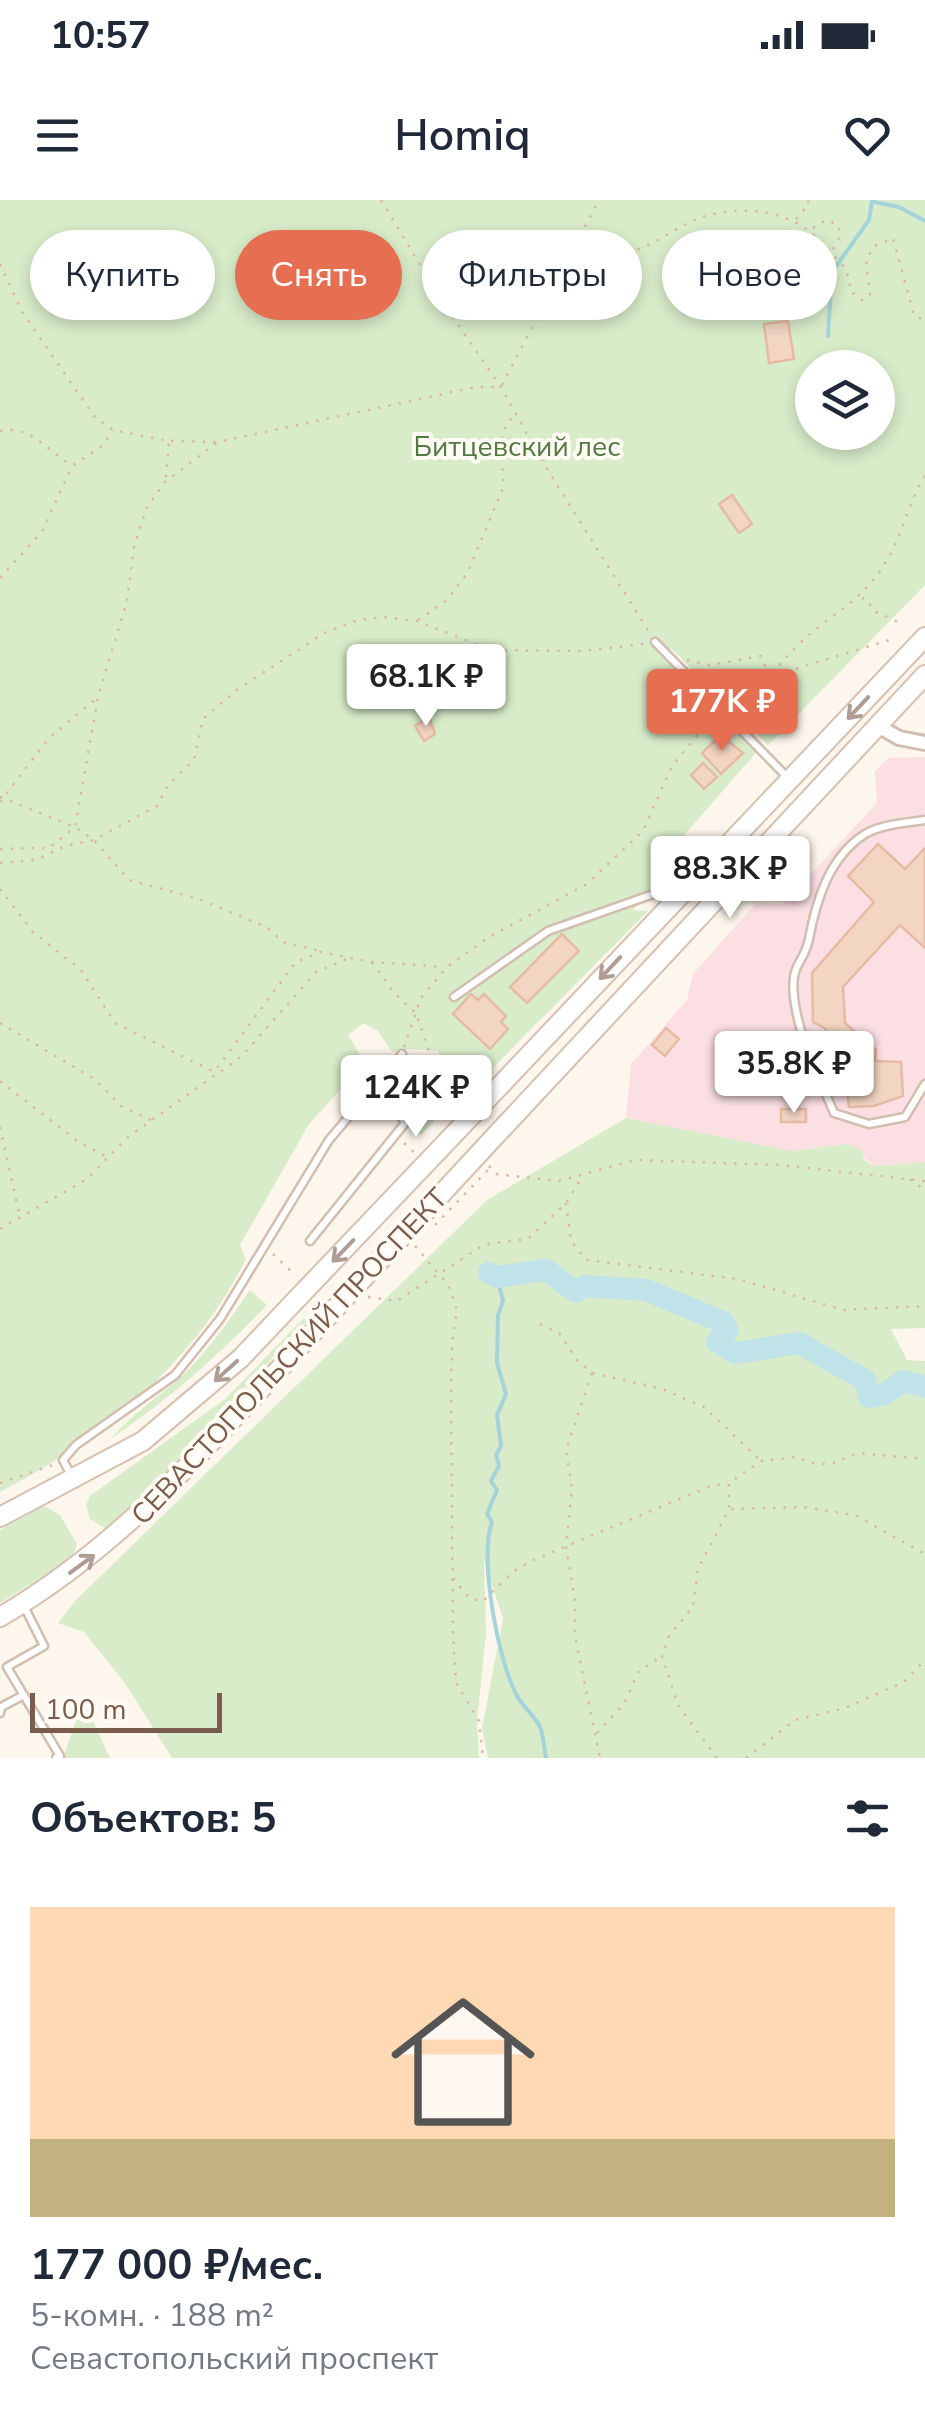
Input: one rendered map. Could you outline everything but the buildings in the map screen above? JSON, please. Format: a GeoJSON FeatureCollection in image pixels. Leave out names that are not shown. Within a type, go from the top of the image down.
{"type":"FeatureCollection","features":[{"type":"Feature","properties":{"kind":"main road","name":"СЕВАСТОПОЛЬСКИЙ ПРОСПЕКТ"},"geometry":{"type":"LineString","coordinates":[[0,1517],[143,1442],[189,1405],[294,1302],[925,637]]}},
{"type":"Feature","properties":{"kind":"main road","name":"СЕВАСТОПОЛЬСКИЙ ПРОСПЕКТ"},"geometry":{"type":"LineString","coordinates":[[0,1617],[96,1554],[143,1513],[925,675]]}},
{"type":"Feature","properties":{"kind":"street"},"geometry":{"type":"LineString","coordinates":[[878,726],[899,738],[925,744]]}},
{"type":"Feature","properties":{"kind":"lane"},"geometry":{"type":"LineString","coordinates":[[655,642],[790,780]]}},
{"type":"Feature","properties":{"kind":"lane"},"geometry":{"type":"LineString","coordinates":[[925,820],[865,834],[829,873],[812,914],[808,944],[794,967],[794,999],[834,1112],[869,1124],[905,1117],[925,1084]]}},
{"type":"Feature","properties":{"kind":"lane"},"geometry":{"type":"LineString","coordinates":[[454,997],[548,931],[662,891]]}},
{"type":"Feature","properties":{"kind":"lane"},"geometry":{"type":"LineString","coordinates":[[74,1481],[63,1460],[76,1446],[175,1375],[220,1319],[329,1140],[402,1054]]}},
{"type":"Feature","properties":{"kind":"lane"},"geometry":{"type":"LineString","coordinates":[[310,1241],[405,1123],[381,1081]]}},
{"type":"Feature","properties":{"kind":"lane"},"geometry":{"type":"LineString","coordinates":[[23,1604],[44,1646],[6,1666],[60,1756],[56,1758]]}},
{"type":"Feature","properties":{"kind":"lane"},"geometry":{"type":"LineString","coordinates":[[0,1708],[24,1695]]}},
{"type":"Feature","properties":{"kind":"path"},"geometry":{"type":"LineString","coordinates":[[0,862],[36,860],[65,846],[94,840],[156,806],[168,785],[194,760],[203,719],[238,689],[326,632],[358,620],[384,617],[417,621],[491,650],[582,652],[655,642],[502,386],[440,297],[381,200]]}},
{"type":"Feature","properties":{"kind":"path"},"geometry":{"type":"LineString","coordinates":[[583,230],[599,200]]}},
{"type":"Feature","properties":{"kind":"path"},"geometry":{"type":"LineString","coordinates":[[795,220],[809,204],[808,200]]}},
{"type":"Feature","properties":{"kind":"path"},"geometry":{"type":"LineString","coordinates":[[642,247],[712,214],[757,212],[795,220],[812,229],[826,220],[837,224],[841,234],[837,241]]}},
{"type":"Feature","properties":{"kind":"path"},"geometry":{"type":"LineString","coordinates":[[837,258],[846,266],[850,292],[862,300],[870,295],[866,258],[874,246],[893,238],[914,315],[925,321]]}},
{"type":"Feature","properties":{"kind":"path"},"geometry":{"type":"LineString","coordinates":[[0,264],[22,312],[94,416],[114,430],[169,441],[218,442],[476,387],[502,386]]}},
{"type":"Feature","properties":{"kind":"path"},"geometry":{"type":"LineString","coordinates":[[502,386],[536,320]]}},
{"type":"Feature","properties":{"kind":"path"},"geometry":{"type":"LineString","coordinates":[[417,621],[446,601],[467,574],[503,488],[502,433],[515,412]]}},
{"type":"Feature","properties":{"kind":"path"},"geometry":{"type":"LineString","coordinates":[[0,431],[12,428],[36,437],[72,466]]}},
{"type":"Feature","properties":{"kind":"path"},"geometry":{"type":"LineString","coordinates":[[0,578],[42,532],[72,466],[103,445],[114,430]]}},
{"type":"Feature","properties":{"kind":"path"},"geometry":{"type":"LineString","coordinates":[[165,482],[169,441]]}},
{"type":"Feature","properties":{"kind":"path"},"geometry":{"type":"LineString","coordinates":[[0,849],[49,848],[75,826],[98,697],[127,600],[134,546],[147,507],[165,482],[218,442]]}},
{"type":"Feature","properties":{"kind":"path"},"geometry":{"type":"LineString","coordinates":[[402,1054],[421,998],[447,967],[488,936],[587,884],[643,831],[672,766],[719,708],[746,696],[801,642],[861,597],[890,556],[912,497],[925,476]]}},
{"type":"Feature","properties":{"kind":"path"},"geometry":{"type":"LineString","coordinates":[[861,597],[868,600],[872,611],[901,623]]}},
{"type":"Feature","properties":{"kind":"path"},"geometry":{"type":"LineString","coordinates":[[769,677],[888,640]]}},
{"type":"Feature","properties":{"kind":"path"},"geometry":{"type":"LineString","coordinates":[[666,656],[710,665],[761,656],[769,677]]}},
{"type":"Feature","properties":{"kind":"path"},"geometry":{"type":"LineString","coordinates":[[98,697],[49,738],[1,799],[75,826],[94,840],[129,880],[199,898],[268,928],[283,942],[372,962],[447,967]]}},
{"type":"Feature","properties":{"kind":"path"},"geometry":{"type":"LineString","coordinates":[[0,888],[33,932],[81,970],[114,1024],[214,1072]]}},
{"type":"Feature","properties":{"kind":"path"},"geometry":{"type":"LineString","coordinates":[[0,1228],[87,1179],[129,1136],[198,1090],[296,962],[320,952]]}},
{"type":"Feature","properties":{"kind":"path"},"geometry":{"type":"LineString","coordinates":[[214,1072],[250,1048],[266,1024],[316,972],[351,958]]}},
{"type":"Feature","properties":{"kind":"path"},"geometry":{"type":"LineString","coordinates":[[372,962],[416,1013],[440,1084],[434,1106],[438,1118]]}},
{"type":"Feature","properties":{"kind":"path"},"geometry":{"type":"LineString","coordinates":[[0,1023],[96,1080],[120,1106],[152,1121]]}},
{"type":"Feature","properties":{"kind":"path"},"geometry":{"type":"LineString","coordinates":[[0,1081],[80,1143],[110,1158]]}},
{"type":"Feature","properties":{"kind":"path"},"geometry":{"type":"LineString","coordinates":[[0,1127],[20,1217]]}},
{"type":"Feature","properties":{"kind":"path"},"geometry":{"type":"LineString","coordinates":[[395,1136],[415,1153]]}},
{"type":"Feature","properties":{"kind":"path"},"geometry":{"type":"LineString","coordinates":[[496,1174],[560,1181],[636,1160],[780,1165],[925,1182]]}},
{"type":"Feature","properties":{"kind":"path"},"geometry":{"type":"LineString","coordinates":[[367,1296],[397,1301],[484,1244],[528,1239],[566,1203],[583,1175]]}},
{"type":"Feature","properties":{"kind":"path"},"geometry":{"type":"LineString","coordinates":[[909,1178],[925,1190]]}},
{"type":"Feature","properties":{"kind":"path"},"geometry":{"type":"LineString","coordinates":[[566,1203],[570,1242],[586,1260],[738,1279],[843,1310],[925,1306]]}},
{"type":"Feature","properties":{"kind":"path"},"geometry":{"type":"LineString","coordinates":[[265,1246],[297,1277]]}},
{"type":"Feature","properties":{"kind":"path"},"geometry":{"type":"LineString","coordinates":[[415,1246],[455,1297],[457,1310],[452,1344],[456,1683],[480,1720],[483,1758]]}},
{"type":"Feature","properties":{"kind":"path"},"geometry":{"type":"LineString","coordinates":[[540,1324],[560,1334],[576,1359],[592,1373],[662,1389],[704,1407],[761,1462]]}},
{"type":"Feature","properties":{"kind":"path"},"geometry":{"type":"LineString","coordinates":[[592,1373],[566,1450],[572,1489],[566,1546],[578,1652],[600,1758]]}},
{"type":"Feature","properties":{"kind":"path"},"geometry":{"type":"LineString","coordinates":[[452,1575],[470,1599],[483,1602],[514,1572],[566,1546],[712,1486],[730,1483],[761,1462],[796,1457],[816,1464],[833,1464],[857,1452],[925,1459]]}},
{"type":"Feature","properties":{"kind":"path"},"geometry":{"type":"LineString","coordinates":[[0,1483],[63,1460]]}},
{"type":"Feature","properties":{"kind":"path"},"geometry":{"type":"LineString","coordinates":[[596,1734],[624,1704],[639,1670],[662,1656],[670,1636],[693,1607],[698,1569],[730,1510],[730,1483]]}},
{"type":"Feature","properties":{"kind":"path"},"geometry":{"type":"LineString","coordinates":[[730,1510],[803,1507],[855,1515],[925,1554]]}},
{"type":"Feature","properties":{"kind":"path"},"geometry":{"type":"LineString","coordinates":[[662,1656],[678,1705],[717,1758]]}},
{"type":"Feature","properties":{"kind":"path"},"geometry":{"type":"LineString","coordinates":[[746,1758],[795,1720],[846,1708],[904,1682],[925,1660]]}},
{"type":"Feature","properties":{"kind":"shaded area"},"geometry":{"type":"Polygon","coordinates":[[[925,757],[925,1162],[874,1166],[847,1144],[792,1151],[626,1118],[631,1064],[687,1000],[693,974],[756,903],[783,904],[877,803],[875,771],[888,758],[925,757]]]}},
{"type":"Feature","properties":{"kind":"green space","name":"Битцевский лес"},"geometry":{"type":"Polygon","coordinates":[[[0,200],[925,200],[925,585],[768,745],[672,649],[660,655],[756,753],[664,858],[655,863],[655,885],[633,910],[648,911],[470,1091],[458,1089],[438,1051],[392,1052],[378,1031],[364,1023],[348,1035],[365,1063],[309,1124],[240,1245],[246,1259],[200,1332],[142,1395],[109,1423],[0,1492],[0,200]]]}},
{"type":"Feature","properties":{"kind":"green space"},"geometry":{"type":"Polygon","coordinates":[[[411,1062],[426,1064],[434,1122],[422,1134],[414,1135],[401,1099],[411,1062]]]}},
{"type":"Feature","properties":{"kind":"green space"},"geometry":{"type":"Polygon","coordinates":[[[626,1118],[792,1151],[847,1144],[862,1150],[864,1160],[874,1166],[925,1162],[925,1328],[891,1329],[907,1360],[925,1361],[925,1758],[488,1758],[482,1728],[503,1619],[484,1559],[486,1634],[477,1721],[479,1758],[172,1758],[125,1683],[84,1632],[58,1623],[75,1601],[487,1200],[626,1118]]]}},
{"type":"Feature","properties":{"kind":"green space"},"geometry":{"type":"Polygon","coordinates":[[[250,1290],[267,1305],[192,1376],[110,1439],[196,1361],[250,1290]]]}},
{"type":"Feature","properties":{"kind":"green space"},"geometry":{"type":"Polygon","coordinates":[[[304,1318],[307,1321],[118,1523],[105,1528],[90,1519],[86,1505],[90,1496],[225,1399],[304,1318]]]}},
{"type":"Feature","properties":{"kind":"green space"},"geometry":{"type":"Polygon","coordinates":[[[44,1506],[60,1515],[77,1544],[72,1558],[0,1603],[0,1530],[44,1506]]]}},
{"type":"Feature","properties":{"kind":"green space"},"geometry":{"type":"Polygon","coordinates":[[[81,1707],[87,1708],[110,1758],[63,1758],[81,1707]]]}},
{"type":"Feature","properties":{"kind":"waterway"},"geometry":{"type":"LineString","coordinates":[[828,336],[832,272],[869,220],[872,201]]}},
{"type":"Feature","properties":{"kind":"waterway"},"geometry":{"type":"LineString","coordinates":[[874,202],[899,207],[925,221]]}},
{"type":"Feature","properties":{"kind":"waterway"},"geometry":{"type":"LineString","coordinates":[[489,1273],[497,1277],[546,1270],[576,1292],[584,1286],[646,1290],[723,1322],[727,1330],[717,1342],[736,1353],[799,1343],[865,1380],[869,1397],[885,1394],[903,1381],[925,1387]]}},
{"type":"Feature","properties":{"kind":"waterway"},"geometry":{"type":"LineString","coordinates":[[497,1277],[503,1301],[498,1315],[497,1363],[506,1394],[497,1415],[501,1446],[496,1455],[499,1466],[491,1481],[497,1490],[487,1514],[492,1522],[489,1584],[503,1659],[520,1700],[540,1727],[546,1758]]}}]}
